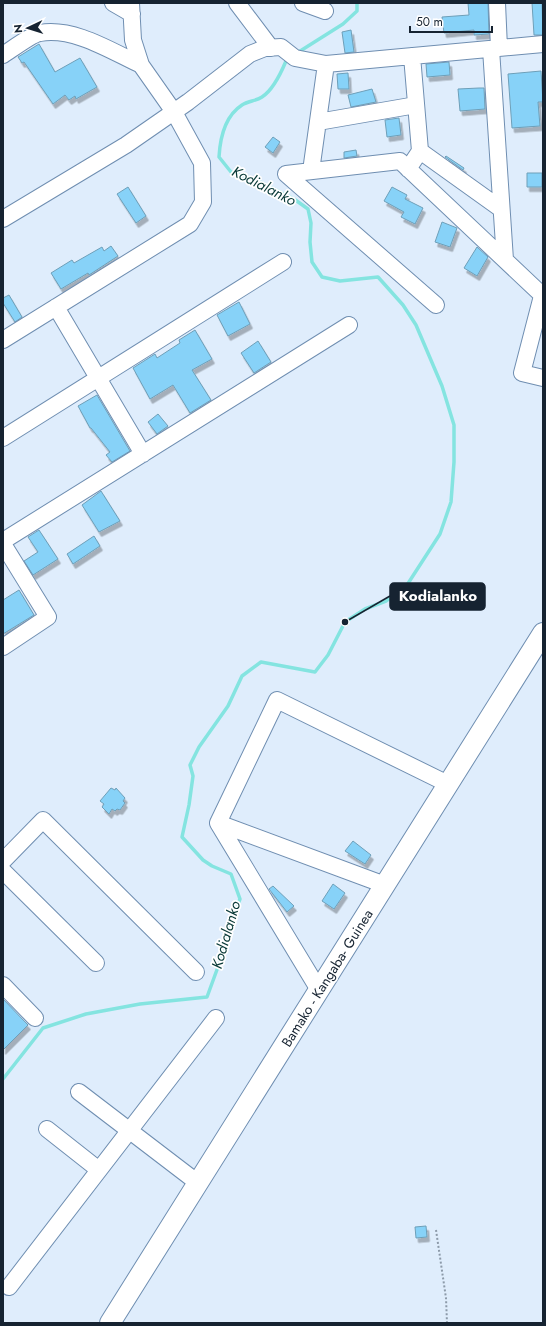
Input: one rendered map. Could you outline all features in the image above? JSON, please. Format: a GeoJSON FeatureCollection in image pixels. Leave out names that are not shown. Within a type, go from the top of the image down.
{"type":"FeatureCollection","features":[{"type":"Feature","properties":{"kind":"main road","name":"Bamako - Kangaba- Guinea"},"geometry":{"type":"LineString","coordinates":[[113,1322],[198,1183],[543,633]]}},
{"type":"Feature","properties":{"kind":"street"},"geometry":{"type":"LineString","coordinates":[[3,340],[190,224],[203,202],[202,163],[174,112],[141,65],[133,40],[131,9],[113,3]]}},
{"type":"Feature","properties":{"kind":"street"},"geometry":{"type":"LineString","coordinates":[[237,3],[271,48]]}},
{"type":"Feature","properties":{"kind":"street"},"geometry":{"type":"LineString","coordinates":[[303,3],[324,11]]}},
{"type":"Feature","properties":{"kind":"street"},"geometry":{"type":"LineString","coordinates":[[497,3],[495,49],[505,260]]}},
{"type":"Feature","properties":{"kind":"street"},"geometry":{"type":"LineString","coordinates":[[3,55],[38,33],[60,32],[90,40],[141,65]]}},
{"type":"Feature","properties":{"kind":"street"},"geometry":{"type":"LineString","coordinates":[[3,219],[126,145],[174,112],[238,65],[250,54],[265,48],[281,47],[291,55],[326,64],[543,44]]}},
{"type":"Feature","properties":{"kind":"street"},"geometry":{"type":"LineString","coordinates":[[408,168],[420,151],[412,56]]}},
{"type":"Feature","properties":{"kind":"street"},"geometry":{"type":"LineString","coordinates":[[311,171],[326,64]]}},
{"type":"Feature","properties":{"kind":"street"},"geometry":{"type":"LineString","coordinates":[[318,122],[416,105]]}},
{"type":"Feature","properties":{"kind":"street"},"geometry":{"type":"LineString","coordinates":[[420,151],[502,209]]}},
{"type":"Feature","properties":{"kind":"street"},"geometry":{"type":"LineString","coordinates":[[436,305],[286,174],[400,161],[505,260],[543,293],[522,373],[543,378]]}},
{"type":"Feature","properties":{"kind":"street"},"geometry":{"type":"LineString","coordinates":[[3,438],[283,262]]}},
{"type":"Feature","properties":{"kind":"street"},"geometry":{"type":"LineString","coordinates":[[56,307],[142,454]]}},
{"type":"Feature","properties":{"kind":"street"},"geometry":{"type":"LineString","coordinates":[[3,541],[349,325]]}},
{"type":"Feature","properties":{"kind":"street"},"geometry":{"type":"LineString","coordinates":[[3,544],[48,617],[3,647]]}},
{"type":"Feature","properties":{"kind":"street"},"geometry":{"type":"LineString","coordinates":[[218,823],[277,700],[448,784]]}},
{"type":"Feature","properties":{"kind":"street"},"geometry":{"type":"LineString","coordinates":[[3,861],[43,820],[196,972]]}},
{"type":"Feature","properties":{"kind":"street"},"geometry":{"type":"LineString","coordinates":[[218,823],[385,885]]}},
{"type":"Feature","properties":{"kind":"street"},"geometry":{"type":"LineString","coordinates":[[218,823],[319,990]]}},
{"type":"Feature","properties":{"kind":"street"},"geometry":{"type":"LineString","coordinates":[[3,871],[96,963]]}},
{"type":"Feature","properties":{"kind":"street"},"geometry":{"type":"LineString","coordinates":[[3,985],[35,1018]]}},
{"type":"Feature","properties":{"kind":"street"},"geometry":{"type":"LineString","coordinates":[[9,1287],[216,1018]]}},
{"type":"Feature","properties":{"kind":"street"},"geometry":{"type":"LineString","coordinates":[[79,1092],[198,1183]]}},
{"type":"Feature","properties":{"kind":"street"},"geometry":{"type":"LineString","coordinates":[[46,1129],[99,1170]]}},
{"type":"Feature","properties":{"kind":"path"},"geometry":{"type":"LineString","coordinates":[[436,1230],[446,1298],[447,1323]]}},
{"type":"Feature","properties":{"kind":"building"},"geometry":{"type":"Polygon","coordinates":[[[468,3],[488,3],[489,34],[474,35],[474,30],[444,33],[442,17],[469,15],[468,3]]]}},
{"type":"Feature","properties":{"kind":"building"},"geometry":{"type":"Polygon","coordinates":[[[532,3],[542,3],[543,35],[534,35],[532,3]]]}},
{"type":"Feature","properties":{"kind":"building"},"geometry":{"type":"Polygon","coordinates":[[[351,30],[354,52],[345,53],[342,32],[351,30]]]}},
{"type":"Feature","properties":{"kind":"building"},"geometry":{"type":"Polygon","coordinates":[[[39,44],[55,72],[80,58],[97,87],[76,99],[75,96],[69,100],[65,95],[53,104],[24,62],[22,63],[18,57],[39,44]]]}},
{"type":"Feature","properties":{"kind":"building"},"geometry":{"type":"Polygon","coordinates":[[[449,62],[450,75],[427,77],[426,64],[449,62]]]}},
{"type":"Feature","properties":{"kind":"building"},"geometry":{"type":"Polygon","coordinates":[[[541,71],[543,102],[538,102],[540,126],[512,128],[508,74],[541,71]]]}},
{"type":"Feature","properties":{"kind":"building"},"geometry":{"type":"Polygon","coordinates":[[[348,73],[349,89],[338,89],[337,74],[348,73]]]}},
{"type":"Feature","properties":{"kind":"building"},"geometry":{"type":"Polygon","coordinates":[[[484,88],[485,109],[460,111],[458,89],[484,88]]]}},
{"type":"Feature","properties":{"kind":"building"},"geometry":{"type":"Polygon","coordinates":[[[372,89],[376,102],[351,107],[348,95],[372,89]]]}},
{"type":"Feature","properties":{"kind":"building"},"geometry":{"type":"Polygon","coordinates":[[[399,118],[401,135],[387,137],[385,120],[399,118]]]}},
{"type":"Feature","properties":{"kind":"building"},"geometry":{"type":"Polygon","coordinates":[[[273,137],[280,142],[273,153],[265,147],[273,137]]]}},
{"type":"Feature","properties":{"kind":"building"},"geometry":{"type":"Polygon","coordinates":[[[356,150],[357,156],[344,158],[344,152],[356,150]]]}},
{"type":"Feature","properties":{"kind":"building"},"geometry":{"type":"Polygon","coordinates":[[[446,156],[464,168],[463,170],[445,157],[446,156]]]}},
{"type":"Feature","properties":{"kind":"building"},"geometry":{"type":"Polygon","coordinates":[[[527,173],[542,173],[542,187],[527,187],[527,173]]]}},
{"type":"Feature","properties":{"kind":"building"},"geometry":{"type":"Polygon","coordinates":[[[128,187],[146,216],[136,223],[117,194],[128,187]]]}},
{"type":"Feature","properties":{"kind":"building"},"geometry":{"type":"Polygon","coordinates":[[[392,187],[407,195],[405,199],[423,208],[415,224],[401,217],[404,212],[384,201],[392,187]]]}},
{"type":"Feature","properties":{"kind":"building"},"geometry":{"type":"Polygon","coordinates":[[[442,222],[457,228],[450,247],[435,242],[442,222]]]}},
{"type":"Feature","properties":{"kind":"building"},"geometry":{"type":"Polygon","coordinates":[[[111,246],[118,256],[89,275],[88,273],[61,289],[51,273],[72,260],[74,263],[102,247],[104,251],[111,246]]]}},
{"type":"Feature","properties":{"kind":"building"},"geometry":{"type":"Polygon","coordinates":[[[477,247],[488,257],[477,276],[464,268],[477,247]]]}},
{"type":"Feature","properties":{"kind":"building"},"geometry":{"type":"Polygon","coordinates":[[[9,295],[22,317],[15,322],[3,303],[3,298],[9,295]]]}},
{"type":"Feature","properties":{"kind":"building"},"geometry":{"type":"Polygon","coordinates":[[[239,302],[250,324],[228,336],[217,315],[239,302]]]}},
{"type":"Feature","properties":{"kind":"building"},"geometry":{"type":"Polygon","coordinates":[[[195,330],[212,359],[192,370],[211,400],[190,413],[173,385],[150,399],[133,368],[155,354],[157,358],[180,343],[179,340],[195,330]]]}},
{"type":"Feature","properties":{"kind":"building"},"geometry":{"type":"Polygon","coordinates":[[[258,341],[271,362],[254,373],[241,353],[258,341]]]}},
{"type":"Feature","properties":{"kind":"building"},"geometry":{"type":"Polygon","coordinates":[[[97,395],[130,451],[112,462],[106,455],[110,452],[90,428],[78,406],[97,395]]]}},
{"type":"Feature","properties":{"kind":"building"},"geometry":{"type":"Polygon","coordinates":[[[158,414],[168,426],[157,434],[148,422],[158,414]]]}},
{"type":"Feature","properties":{"kind":"building"},"geometry":{"type":"Polygon","coordinates":[[[101,491],[120,521],[99,532],[82,505],[101,491]]]}},
{"type":"Feature","properties":{"kind":"building"},"geometry":{"type":"Polygon","coordinates":[[[39,530],[58,559],[33,575],[24,561],[38,552],[28,537],[39,530]]]}},
{"type":"Feature","properties":{"kind":"building"},"geometry":{"type":"Polygon","coordinates":[[[94,536],[100,546],[73,564],[67,554],[94,536]]]}},
{"type":"Feature","properties":{"kind":"building"},"geometry":{"type":"Polygon","coordinates":[[[19,590],[34,615],[3,634],[3,600],[19,590]]]}},
{"type":"Feature","properties":{"kind":"building"},"geometry":{"type":"Polygon","coordinates":[[[111,788],[115,790],[116,788],[125,798],[123,801],[125,803],[120,810],[117,809],[115,811],[112,809],[109,814],[102,807],[104,804],[100,801],[111,788]]]}},
{"type":"Feature","properties":{"kind":"building"},"geometry":{"type":"Polygon","coordinates":[[[353,841],[371,855],[365,864],[345,851],[353,841]]]}},
{"type":"Feature","properties":{"kind":"building"},"geometry":{"type":"Polygon","coordinates":[[[333,884],[345,893],[334,909],[322,901],[333,884]]]}},
{"type":"Feature","properties":{"kind":"building"},"geometry":{"type":"Polygon","coordinates":[[[273,886],[294,906],[287,912],[269,889],[273,886]]]}},
{"type":"Feature","properties":{"kind":"building"},"geometry":{"type":"Polygon","coordinates":[[[3,999],[28,1025],[3,1050],[3,999]]]}},
{"type":"Feature","properties":{"kind":"building"},"geometry":{"type":"Polygon","coordinates":[[[426,1226],[427,1237],[416,1238],[415,1227],[426,1226]]]}},
{"type":"Feature","properties":{"kind":"waterway","name":"Kodialanko"},"geometry":{"type":"LineString","coordinates":[[297,53],[343,24],[357,11],[357,3]]}},
{"type":"Feature","properties":{"kind":"waterway","name":"Kodialanko"},"geometry":{"type":"LineString","coordinates":[[3,1079],[43,1028],[86,1014],[140,1004],[207,997],[226,945],[229,926],[240,899],[231,874],[212,866],[203,860],[182,837],[189,805],[193,776],[190,765],[199,747],[228,706],[242,676],[261,662],[315,672],[328,655],[345,622],[365,609],[386,601],[407,585],[440,534],[451,502],[454,462],[454,425],[442,386],[416,325],[403,305],[378,277],[340,281],[322,277],[312,262],[310,242],[311,223],[308,209],[294,199],[256,180],[231,172],[219,157],[224,128],[231,115],[242,105],[266,94],[273,86],[286,61],[289,59]]}},
{"type":"Feature","properties":{"kind":"place","name":"Kodialanko"},"geometry":{"type":"Point","coordinates":[345,622]}}]}
